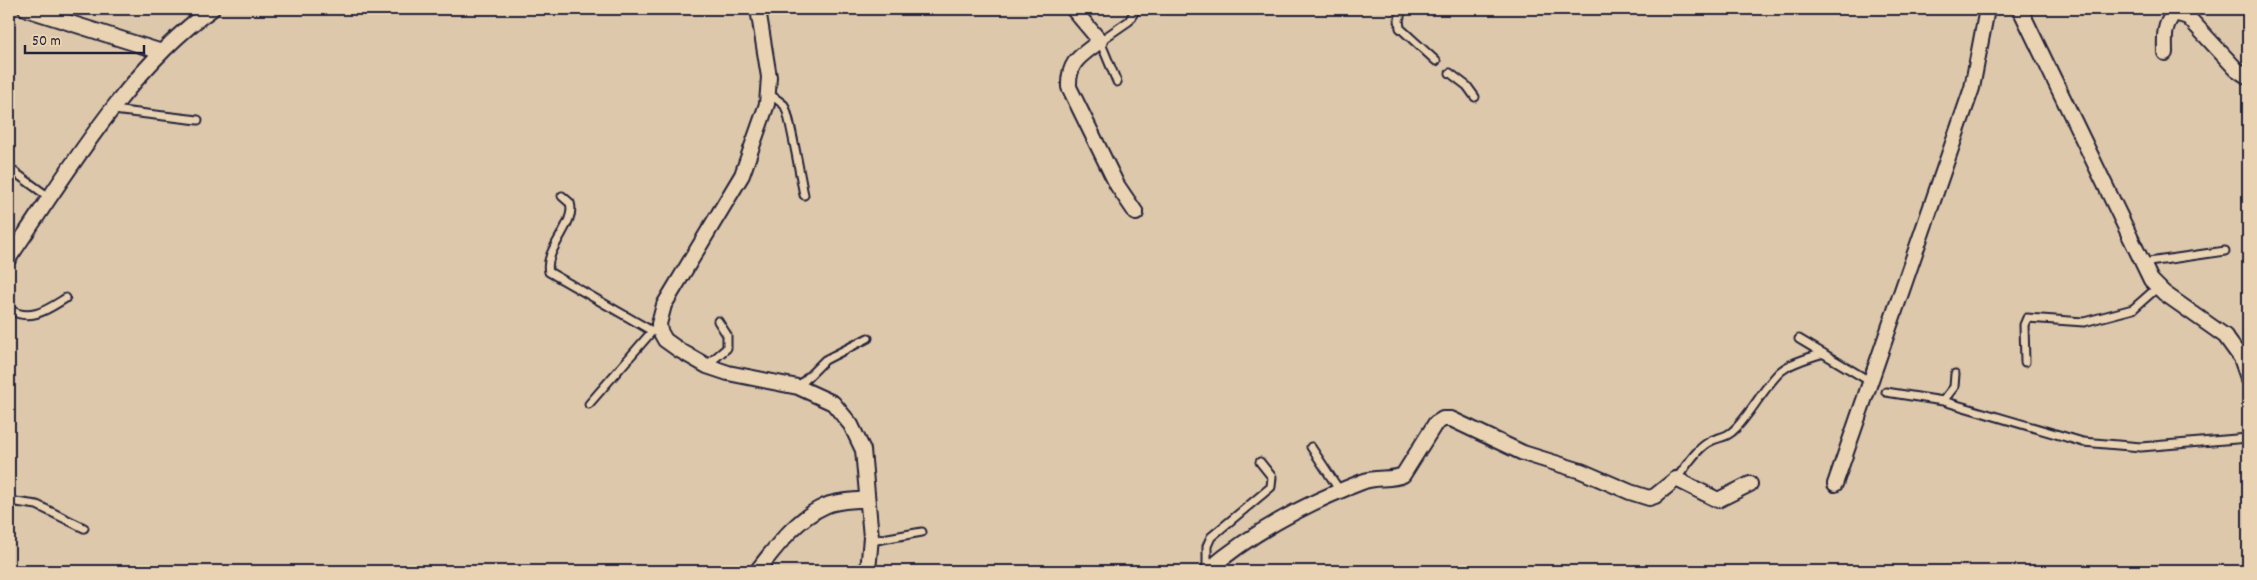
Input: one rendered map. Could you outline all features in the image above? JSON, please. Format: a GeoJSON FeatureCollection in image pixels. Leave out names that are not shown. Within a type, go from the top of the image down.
{"type":"FeatureCollection","features":[{"type":"Feature","properties":{"kind":"street"},"geometry":{"type":"LineString","coordinates":[[26,9],[162,52]]}},
{"type":"Feature","properties":{"kind":"street"},"geometry":{"type":"LineString","coordinates":[[9,258],[113,110],[162,52],[212,9]]}},
{"type":"Feature","properties":{"kind":"street"},"geometry":{"type":"LineString","coordinates":[[758,9],[769,77],[767,104],[742,175],[664,305],[655,327],[665,340],[707,366],[728,373],[798,387],[833,403],[851,425],[862,450],[871,542],[868,571]]}},
{"type":"Feature","properties":{"kind":"street"},"geometry":{"type":"LineString","coordinates":[[1073,9],[1100,41],[1071,66],[1069,87],[1118,185],[1136,213]]}},
{"type":"Feature","properties":{"kind":"street"},"geometry":{"type":"LineString","coordinates":[[1835,484],[1872,387],[1972,88],[1987,9]]}},
{"type":"Feature","properties":{"kind":"street"},"geometry":{"type":"LineString","coordinates":[[2020,9],[2141,263],[2151,280],[2225,336],[2241,358],[2248,378]]}},
{"type":"Feature","properties":{"kind":"street"},"geometry":{"type":"LineString","coordinates":[[2165,53],[2167,24],[2173,15],[2178,14],[2188,17],[2236,69],[2248,76]]}},
{"type":"Feature","properties":{"kind":"street"},"geometry":{"type":"LineString","coordinates":[[1207,571],[1232,550],[1304,508],[1364,481],[1396,478],[1403,475],[1435,424],[1439,420],[1447,418],[1523,453],[1581,471],[1644,496],[1655,496],[1676,479],[1685,482],[1710,498],[1721,500],[1750,484]]}},
{"type":"Feature","properties":{"kind":"street"},"geometry":{"type":"LineString","coordinates":[[757,571],[789,534],[814,511],[826,505],[867,499]]}},
{"type":"Feature","properties":{"kind":"lane"},"geometry":{"type":"LineString","coordinates":[[1117,82],[1100,41],[1129,21],[1136,9]]}},
{"type":"Feature","properties":{"kind":"lane"},"geometry":{"type":"LineString","coordinates":[[1402,9],[1399,20],[1400,28],[1436,61]]}},
{"type":"Feature","properties":{"kind":"lane"},"geometry":{"type":"LineString","coordinates":[[1450,72],[1476,96]]}},
{"type":"Feature","properties":{"kind":"lane"},"geometry":{"type":"LineString","coordinates":[[768,93],[785,106],[790,118],[804,195]]}},
{"type":"Feature","properties":{"kind":"lane"},"geometry":{"type":"LineString","coordinates":[[113,110],[198,120]]}},
{"type":"Feature","properties":{"kind":"lane"},"geometry":{"type":"LineString","coordinates":[[9,168],[50,198]]}},
{"type":"Feature","properties":{"kind":"lane"},"geometry":{"type":"LineString","coordinates":[[562,196],[570,204],[571,213],[550,257],[549,272],[655,327],[589,404]]}},
{"type":"Feature","properties":{"kind":"lane"},"geometry":{"type":"LineString","coordinates":[[2141,263],[2225,252]]}},
{"type":"Feature","properties":{"kind":"lane"},"geometry":{"type":"LineString","coordinates":[[2025,362],[2024,325],[2027,318],[2084,322],[2132,309],[2158,287]]}},
{"type":"Feature","properties":{"kind":"lane"},"geometry":{"type":"LineString","coordinates":[[9,309],[19,314],[32,315],[43,312],[66,298]]}},
{"type":"Feature","properties":{"kind":"lane"},"geometry":{"type":"LineString","coordinates":[[707,366],[727,348],[727,335],[718,321]]}},
{"type":"Feature","properties":{"kind":"lane"},"geometry":{"type":"LineString","coordinates":[[798,387],[825,360],[868,338]]}},
{"type":"Feature","properties":{"kind":"lane"},"geometry":{"type":"LineString","coordinates":[[1799,339],[1872,387]]}},
{"type":"Feature","properties":{"kind":"lane"},"geometry":{"type":"LineString","coordinates":[[1676,479],[1704,446],[1710,441],[1730,434],[1737,428],[1752,411],[1779,372],[1823,353]]}},
{"type":"Feature","properties":{"kind":"lane"},"geometry":{"type":"LineString","coordinates":[[1943,401],[1954,388],[1955,374]]}},
{"type":"Feature","properties":{"kind":"lane"},"geometry":{"type":"LineString","coordinates":[[1886,392],[1943,401],[2083,442],[2141,447],[2248,438]]}},
{"type":"Feature","properties":{"kind":"lane"},"geometry":{"type":"LineString","coordinates":[[1311,447],[1341,491]]}},
{"type":"Feature","properties":{"kind":"lane"},"geometry":{"type":"LineString","coordinates":[[1207,571],[1206,546],[1211,537],[1271,487],[1272,477],[1260,462]]}},
{"type":"Feature","properties":{"kind":"lane"},"geometry":{"type":"LineString","coordinates":[[9,501],[37,505],[84,528]]}},
{"type":"Feature","properties":{"kind":"lane"},"geometry":{"type":"LineString","coordinates":[[871,542],[922,532]]}}]}
